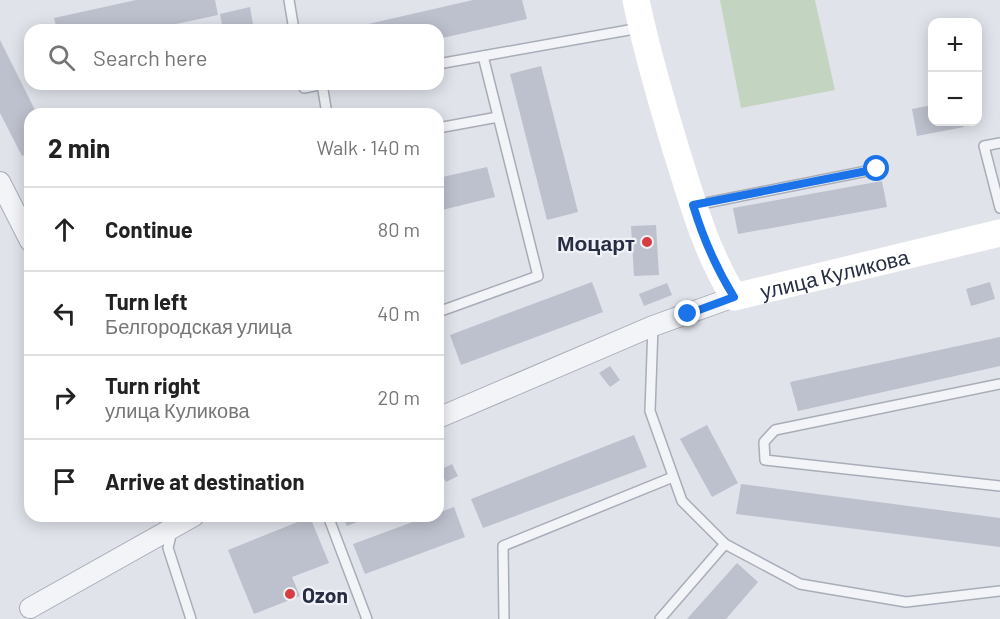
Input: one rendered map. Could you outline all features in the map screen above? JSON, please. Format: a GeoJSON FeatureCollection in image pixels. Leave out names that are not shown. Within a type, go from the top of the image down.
{"type":"FeatureCollection","features":[{"type":"Feature","properties":{"kind":"main road"},"geometry":{"type":"LineString","coordinates":[[636,0],[658,91],[703,236],[720,274],[734,297]]}},
{"type":"Feature","properties":{"kind":"main road","name":"улица Куликова"},"geometry":{"type":"LineString","coordinates":[[734,297],[1000,233]]}},
{"type":"Feature","properties":{"kind":"street"},"geometry":{"type":"LineString","coordinates":[[0,182],[24,229]]}},
{"type":"Feature","properties":{"kind":"street","name":"улица Куликова"},"geometry":{"type":"LineString","coordinates":[[444,415],[653,326],[734,297]]}},
{"type":"Feature","properties":{"kind":"street"},"geometry":{"type":"LineString","coordinates":[[30,608],[169,522]]}},
{"type":"Feature","properties":{"kind":"lane"},"geometry":{"type":"LineString","coordinates":[[289,0],[293,24]]}},
{"type":"Feature","properties":{"kind":"lane"},"geometry":{"type":"LineString","coordinates":[[444,63],[642,27]]}},
{"type":"Feature","properties":{"kind":"lane"},"geometry":{"type":"LineString","coordinates":[[444,310],[538,276],[483,56]]}},
{"type":"Feature","properties":{"kind":"lane"},"geometry":{"type":"LineString","coordinates":[[324,90],[326,108]]}},
{"type":"Feature","properties":{"kind":"lane"},"geometry":{"type":"LineString","coordinates":[[444,127],[498,117]]}},
{"type":"Feature","properties":{"kind":"lane"},"geometry":{"type":"LineString","coordinates":[[1000,143],[984,146],[1000,208]]}},
{"type":"Feature","properties":{"kind":"lane"},"geometry":{"type":"LineString","coordinates":[[693,205],[877,169]]}},
{"type":"Feature","properties":{"kind":"lane"},"geometry":{"type":"LineString","coordinates":[[653,326],[650,411],[682,501],[725,544],[800,584],[906,602],[1000,591]]}},
{"type":"Feature","properties":{"kind":"lane"},"geometry":{"type":"LineString","coordinates":[[1000,384],[775,430],[764,442],[765,460],[1000,486]]}},
{"type":"Feature","properties":{"kind":"lane"},"geometry":{"type":"LineString","coordinates":[[504,619],[503,546],[674,477]]}},
{"type":"Feature","properties":{"kind":"lane"},"geometry":{"type":"LineString","coordinates":[[171,522],[168,548],[191,619]]}},
{"type":"Feature","properties":{"kind":"lane"},"geometry":{"type":"LineString","coordinates":[[330,522],[367,619]]}},
{"type":"Feature","properties":{"kind":"lane"},"geometry":{"type":"LineString","coordinates":[[660,619],[725,544]]}},
{"type":"Feature","properties":{"kind":"green space"},"geometry":{"type":"Polygon","coordinates":[[[720,0],[815,0],[835,90],[741,108],[720,0]]]}},
{"type":"Feature","properties":{"kind":"building"},"geometry":{"type":"Polygon","coordinates":[[[136,0],[215,0],[218,15],[176,24],[56,24],[54,18],[136,0]]]}},
{"type":"Feature","properties":{"kind":"building"},"geometry":{"type":"Polygon","coordinates":[[[473,0],[522,0],[527,19],[444,38],[444,24],[368,24],[473,0]]]}},
{"type":"Feature","properties":{"kind":"building"},"geometry":{"type":"Polygon","coordinates":[[[250,7],[253,24],[222,24],[220,14],[250,7]]]}},
{"type":"Feature","properties":{"kind":"building"},"geometry":{"type":"Polygon","coordinates":[[[0,40],[34,108],[24,108],[24,155],[22,156],[0,113],[0,40]]]}},
{"type":"Feature","properties":{"kind":"building"},"geometry":{"type":"Polygon","coordinates":[[[541,66],[578,212],[547,220],[510,74],[541,66]]]}},
{"type":"Feature","properties":{"kind":"building"},"geometry":{"type":"Polygon","coordinates":[[[928,106],[928,126],[964,127],[917,136],[912,109],[928,106]]]}},
{"type":"Feature","properties":{"kind":"building"},"geometry":{"type":"Polygon","coordinates":[[[487,167],[495,197],[444,210],[444,177],[487,167]]]}},
{"type":"Feature","properties":{"kind":"building"},"geometry":{"type":"Polygon","coordinates":[[[882,181],[887,207],[738,234],[733,208],[882,181]]]}},
{"type":"Feature","properties":{"kind":"building"},"geometry":{"type":"Polygon","coordinates":[[[656,225],[659,275],[634,276],[631,226],[656,225]]]}},
{"type":"Feature","properties":{"kind":"building"},"geometry":{"type":"Polygon","coordinates":[[[592,282],[603,312],[461,365],[450,335],[592,282]]]}},
{"type":"Feature","properties":{"kind":"building"},"geometry":{"type":"Polygon","coordinates":[[[990,282],[995,299],[971,306],[966,289],[990,282]]]}},
{"type":"Feature","properties":{"kind":"building"},"geometry":{"type":"Polygon","coordinates":[[[667,283],[672,295],[644,306],[639,294],[667,283]]]}},
{"type":"Feature","properties":{"kind":"building"},"geometry":{"type":"Polygon","coordinates":[[[1000,337],[1000,366],[798,411],[790,382],[1000,337]]]}},
{"type":"Feature","properties":{"kind":"building"},"geometry":{"type":"Polygon","coordinates":[[[610,366],[620,380],[610,387],[599,373],[610,366]]]}},
{"type":"Feature","properties":{"kind":"building"},"geometry":{"type":"Polygon","coordinates":[[[707,425],[738,483],[712,497],[680,439],[707,425]]]}},
{"type":"Feature","properties":{"kind":"building"},"geometry":{"type":"Polygon","coordinates":[[[634,435],[647,467],[483,528],[471,499],[634,435]]]}},
{"type":"Feature","properties":{"kind":"building"},"geometry":{"type":"Polygon","coordinates":[[[452,464],[458,476],[446,482],[444,468],[452,464]]]}},
{"type":"Feature","properties":{"kind":"building"},"geometry":{"type":"Polygon","coordinates":[[[741,484],[1000,518],[1000,547],[736,514],[741,484]]]}},
{"type":"Feature","properties":{"kind":"building"},"geometry":{"type":"Polygon","coordinates":[[[454,507],[465,537],[365,574],[353,544],[413,522],[444,522],[444,511],[454,507]]]}},
{"type":"Feature","properties":{"kind":"building"},"geometry":{"type":"Polygon","coordinates":[[[298,522],[312,522],[329,563],[292,577],[300,596],[254,614],[228,550],[298,522]]]}},
{"type":"Feature","properties":{"kind":"building"},"geometry":{"type":"Polygon","coordinates":[[[345,522],[357,522],[347,526],[345,522]]]}},
{"type":"Feature","properties":{"kind":"building"},"geometry":{"type":"Polygon","coordinates":[[[737,563],[758,582],[726,619],[687,619],[737,563]]]}},
{"type":"Feature","properties":{"kind":"place","name":"Моцарт"},"geometry":{"type":"Point","coordinates":[647,242]}},
{"type":"Feature","properties":{"kind":"place","name":"Ozon"},"geometry":{"type":"Point","coordinates":[290,594]}},
{"type":"Feature","properties":{"kind":"route"},"geometry":{"type":"LineString","coordinates":[[688,314],[734,297],[720,274],[703,236],[693,205],[877,169]]}}]}
